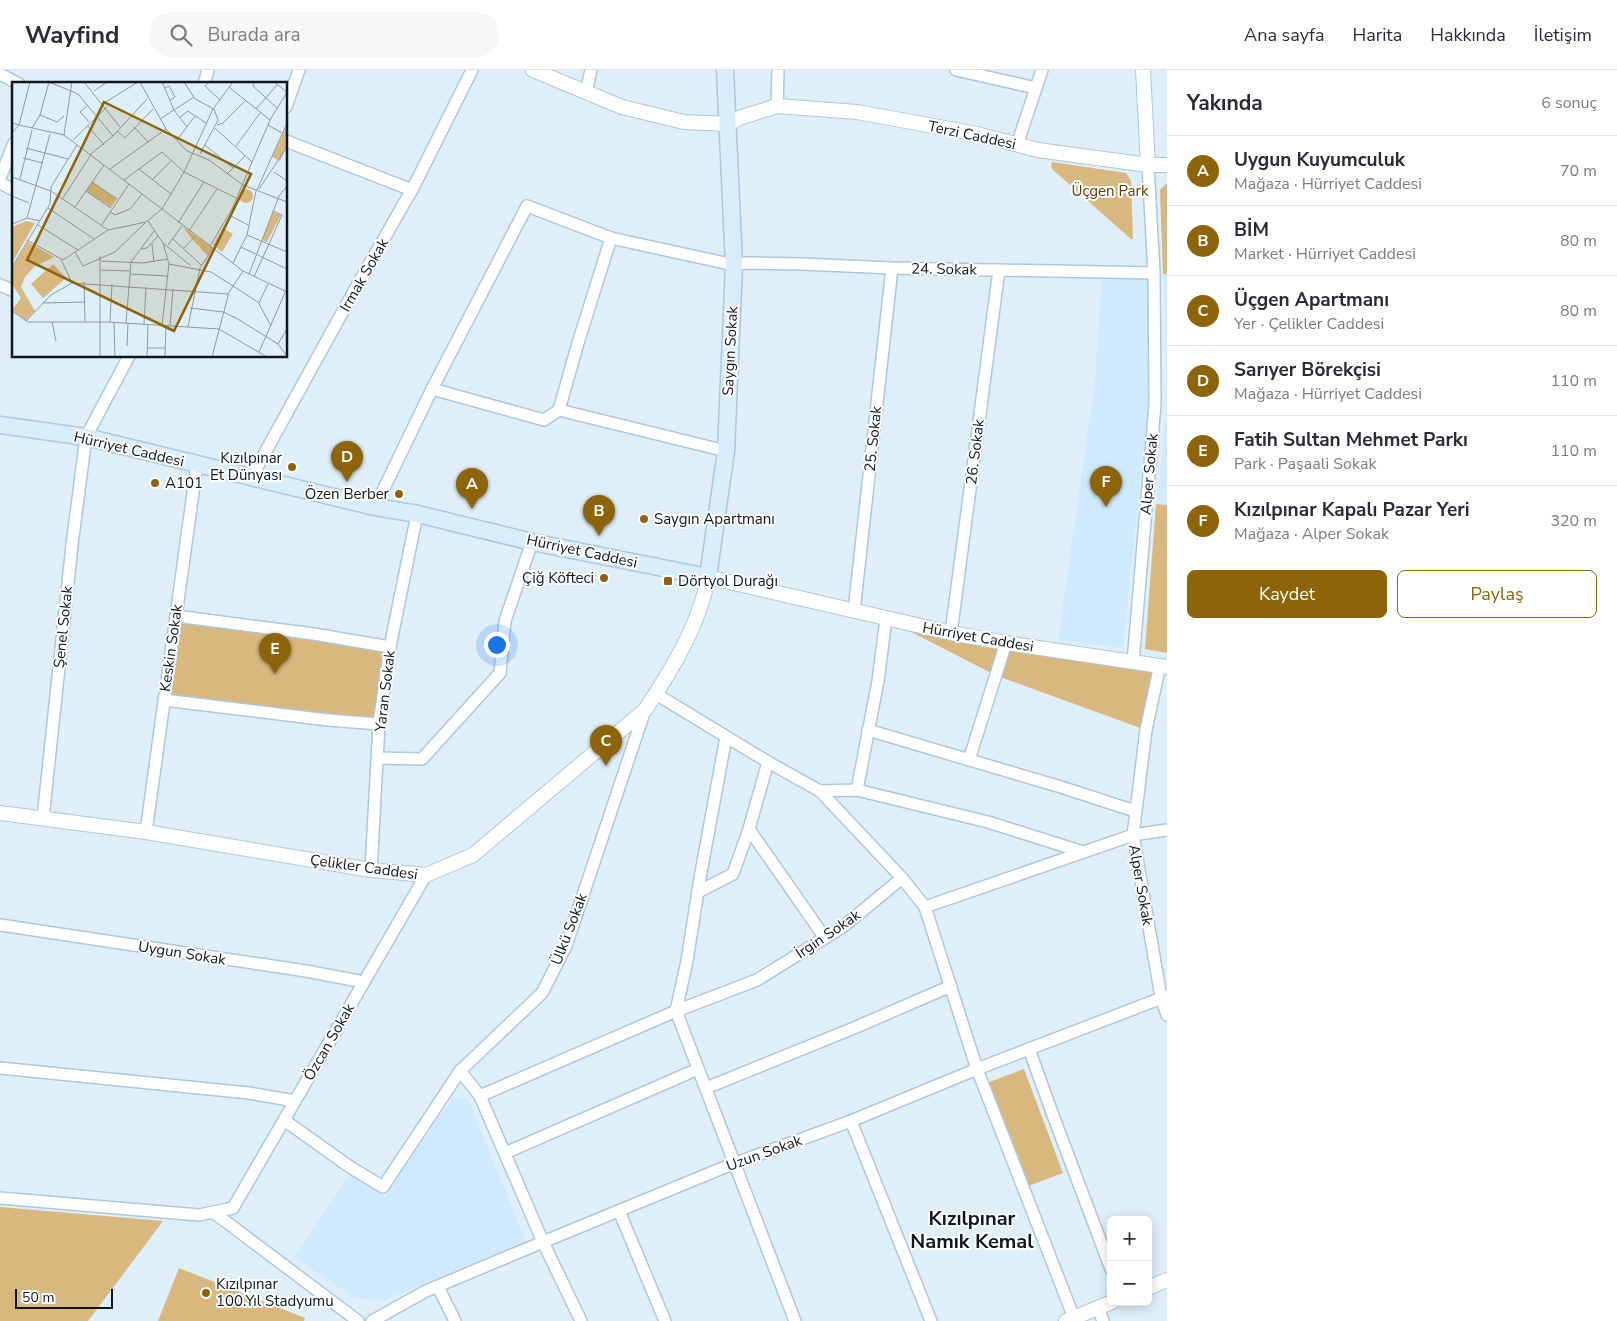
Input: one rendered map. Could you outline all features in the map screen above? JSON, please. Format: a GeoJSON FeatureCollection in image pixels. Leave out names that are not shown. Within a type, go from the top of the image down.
{"type":"FeatureCollection","features":[{"type":"Feature","properties":{"kind":"main road","name":"Saygın Sokak"},"geometry":{"type":"LineString","coordinates":[[708,577],[726,451],[734,265],[725,70]]}},
{"type":"Feature","properties":{"kind":"main road","name":"Hürriyet Caddesi"},"geometry":{"type":"LineString","coordinates":[[0,425],[86,437],[375,507],[418,514],[532,542],[708,577]]}},
{"type":"Feature","properties":{"kind":"street"},"geometry":{"type":"LineString","coordinates":[[288,101],[299,70]]}},
{"type":"Feature","properties":{"kind":"street","name":"Irmak Sokak"},"geometry":{"type":"LineString","coordinates":[[251,478],[412,190],[472,70]]}},
{"type":"Feature","properties":{"kind":"street"},"geometry":{"type":"LineString","coordinates":[[533,70],[622,107],[684,122],[728,124],[739,118],[777,106],[778,70]]}},
{"type":"Feature","properties":{"kind":"street"},"geometry":{"type":"LineString","coordinates":[[586,92],[591,70]]}},
{"type":"Feature","properties":{"kind":"street"},"geometry":{"type":"LineString","coordinates":[[956,70],[1036,88]]}},
{"type":"Feature","properties":{"kind":"street"},"geometry":{"type":"LineString","coordinates":[[1017,145],[1042,70]]}},
{"type":"Feature","properties":{"kind":"street"},"geometry":{"type":"LineString","coordinates":[[1143,70],[1148,165]]}},
{"type":"Feature","properties":{"kind":"street","name":"Terzi Caddesi"},"geometry":{"type":"LineString","coordinates":[[777,106],[857,112],[977,134],[1038,150],[1148,165],[1167,165]]}},
{"type":"Feature","properties":{"kind":"street"},"geometry":{"type":"LineString","coordinates":[[288,142],[412,190]]}},
{"type":"Feature","properties":{"kind":"street"},"geometry":{"type":"LineString","coordinates":[[0,178],[12,148]]}},
{"type":"Feature","properties":{"kind":"street","name":"Alper Sokak"},"geometry":{"type":"LineString","coordinates":[[1133,662],[1155,404],[1154,273],[1148,165]]}},
{"type":"Feature","properties":{"kind":"street"},"geometry":{"type":"LineString","coordinates":[[0,183],[12,189]]}},
{"type":"Feature","properties":{"kind":"street","name":"24. Sokak"},"geometry":{"type":"LineString","coordinates":[[432,389],[527,206],[611,238],[734,265],[745,263],[802,264],[892,268],[1154,273]]}},
{"type":"Feature","properties":{"kind":"street"},"geometry":{"type":"LineString","coordinates":[[375,507],[432,389],[544,420],[559,410],[611,238]]}},
{"type":"Feature","properties":{"kind":"street","name":"25. Sokak"},"geometry":{"type":"LineString","coordinates":[[854,611],[892,268]]}},
{"type":"Feature","properties":{"kind":"street","name":"26. Sokak"},"geometry":{"type":"LineString","coordinates":[[952,633],[998,270]]}},
{"type":"Feature","properties":{"kind":"street"},"geometry":{"type":"LineString","coordinates":[[0,286],[12,290]]}},
{"type":"Feature","properties":{"kind":"street"},"geometry":{"type":"LineString","coordinates":[[86,437],[128,358]]}},
{"type":"Feature","properties":{"kind":"street"},"geometry":{"type":"LineString","coordinates":[[1155,404],[1167,405]]}},
{"type":"Feature","properties":{"kind":"street"},"geometry":{"type":"LineString","coordinates":[[559,410],[726,451]]}},
{"type":"Feature","properties":{"kind":"street","name":"Şenel Sokak"},"geometry":{"type":"LineString","coordinates":[[43,818],[86,437]]}},
{"type":"Feature","properties":{"kind":"street","name":"Keskin Sokak"},"geometry":{"type":"LineString","coordinates":[[146,832],[198,464]]}},
{"type":"Feature","properties":{"kind":"street","name":"Yaran Sokak"},"geometry":{"type":"LineString","coordinates":[[371,870],[379,724],[390,646],[418,514]]}},
{"type":"Feature","properties":{"kind":"street"},"geometry":{"type":"LineString","coordinates":[[378,758],[422,759],[500,674],[505,621],[532,542]]}},
{"type":"Feature","properties":{"kind":"street","name":"Hürriyet Caddesi"},"geometry":{"type":"LineString","coordinates":[[708,577],[952,633],[1006,643],[1163,666]]}},
{"type":"Feature","properties":{"kind":"street","name":"Çelikler Caddesi"},"geometry":{"type":"LineString","coordinates":[[0,813],[146,832],[371,870],[426,875],[473,855],[645,710],[656,694],[691,630],[706,590],[708,577]]}},
{"type":"Feature","properties":{"kind":"street"},"geometry":{"type":"LineString","coordinates":[[176,616],[390,646]]}},
{"type":"Feature","properties":{"kind":"street"},"geometry":{"type":"LineString","coordinates":[[857,790],[878,681],[886,619]]}},
{"type":"Feature","properties":{"kind":"street"},"geometry":{"type":"LineString","coordinates":[[969,760],[1006,643]]}},
{"type":"Feature","properties":{"kind":"street","name":"Alper Sokak"},"geometry":{"type":"LineString","coordinates":[[1163,666],[1146,730],[1133,835],[1167,1015]]}},
{"type":"Feature","properties":{"kind":"street"},"geometry":{"type":"LineString","coordinates":[[656,694],[768,762],[820,791],[902,878],[926,907],[977,1069],[1070,1319],[1101,1315]]}},
{"type":"Feature","properties":{"kind":"street"},"geometry":{"type":"LineString","coordinates":[[164,700],[328,720],[379,724]]}},
{"type":"Feature","properties":{"kind":"street","name":"Ülkü Sokak"},"geometry":{"type":"LineString","coordinates":[[284,1120],[350,1167],[383,1187],[460,1071],[542,993],[566,946],[645,710]]}},
{"type":"Feature","properties":{"kind":"street"},"geometry":{"type":"LineString","coordinates":[[868,730],[1061,787],[1135,812]]}},
{"type":"Feature","properties":{"kind":"street"},"geometry":{"type":"LineString","coordinates":[[726,737],[687,961],[676,1011],[795,1321]]}},
{"type":"Feature","properties":{"kind":"street"},"geometry":{"type":"LineString","coordinates":[[698,892],[733,874],[749,829],[768,762]]}},
{"type":"Feature","properties":{"kind":"street"},"geometry":{"type":"LineString","coordinates":[[820,791],[857,790],[988,822],[1083,852]]}},
{"type":"Feature","properties":{"kind":"street"},"geometry":{"type":"LineString","coordinates":[[749,829],[825,938]]}},
{"type":"Feature","properties":{"kind":"street"},"geometry":{"type":"LineString","coordinates":[[926,907],[1133,835],[1167,830]]}},
{"type":"Feature","properties":{"kind":"street","name":"Özcan Sokak"},"geometry":{"type":"LineString","coordinates":[[213,1212],[233,1208],[426,875]]}},
{"type":"Feature","properties":{"kind":"street","name":"İrgin Sokak"},"geometry":{"type":"LineString","coordinates":[[480,1096],[676,1011],[757,980],[844,926],[902,878]]}},
{"type":"Feature","properties":{"kind":"street","name":"Uygun Sokak"},"geometry":{"type":"LineString","coordinates":[[0,925],[364,982]]}},
{"type":"Feature","properties":{"kind":"street"},"geometry":{"type":"LineString","coordinates":[[706,1088],[854,1028],[950,986]]}},
{"type":"Feature","properties":{"kind":"street","name":"Uzun Sokak"},"geometry":{"type":"LineString","coordinates":[[372,1321],[426,1291],[543,1242],[734,1164],[851,1121],[977,1069],[1164,996]]}},
{"type":"Feature","properties":{"kind":"street"},"geometry":{"type":"LineString","coordinates":[[1030,1049],[1108,1261]]}},
{"type":"Feature","properties":{"kind":"street"},"geometry":{"type":"LineString","coordinates":[[0,1068],[249,1093],[295,1101]]}},
{"type":"Feature","properties":{"kind":"street"},"geometry":{"type":"LineString","coordinates":[[505,1153],[698,1069]]}},
{"type":"Feature","properties":{"kind":"street"},"geometry":{"type":"LineString","coordinates":[[460,1071],[480,1096],[543,1242],[581,1321]]}},
{"type":"Feature","properties":{"kind":"street"},"geometry":{"type":"LineString","coordinates":[[851,1121],[931,1321]]}},
{"type":"Feature","properties":{"kind":"street"},"geometry":{"type":"LineString","coordinates":[[0,1198],[199,1215],[213,1212],[358,1321]]}},
{"type":"Feature","properties":{"kind":"street"},"geometry":{"type":"LineString","coordinates":[[619,1212],[665,1321]]}},
{"type":"Feature","properties":{"kind":"street"},"geometry":{"type":"LineString","coordinates":[[1152,1286],[1167,1280]]}},
{"type":"Feature","properties":{"kind":"street"},"geometry":{"type":"LineString","coordinates":[[438,1287],[455,1321]]}},
{"type":"Feature","properties":{"kind":"shaded area"},"geometry":{"type":"Polygon","coordinates":[[[1167,183],[1167,375],[1160,190],[1167,183]]]}},
{"type":"Feature","properties":{"kind":"shaded area"},"geometry":{"type":"Polygon","coordinates":[[[1102,275],[1148,277],[1150,388],[1123,648],[1058,640],[1095,380],[1102,275]]]}},
{"type":"Feature","properties":{"kind":"shaded area"},"geometry":{"type":"Polygon","coordinates":[[[1167,422],[1167,505],[1156,504],[1167,422]]]}},
{"type":"Feature","properties":{"kind":"shaded area"},"geometry":{"type":"Polygon","coordinates":[[[453,1097],[467,1097],[526,1242],[384,1300],[355,1298],[294,1257],[350,1174],[385,1197],[453,1097]]]}},
{"type":"Feature","properties":{"kind":"green space","name":"Üçgen Park"},"geometry":{"type":"Polygon","coordinates":[[[1052,162],[1126,173],[1131,181],[1133,239],[1052,169],[1052,162]]]}},
{"type":"Feature","properties":{"kind":"green space"},"geometry":{"type":"Polygon","coordinates":[[[1167,183],[1167,274],[1163,274],[1160,190],[1167,183]]]}},
{"type":"Feature","properties":{"kind":"green space"},"geometry":{"type":"Polygon","coordinates":[[[1156,504],[1167,505],[1167,653],[1145,649],[1156,504]]]}},
{"type":"Feature","properties":{"kind":"green space"},"geometry":{"type":"Polygon","coordinates":[[[886,619],[1160,665],[1146,730],[995,675],[886,619]]]}},
{"type":"Feature","properties":{"kind":"green space"},"geometry":{"type":"Polygon","coordinates":[[[178,621],[385,649],[374,721],[166,698],[178,621]]]}},
{"type":"Feature","properties":{"kind":"green space"},"geometry":{"type":"Polygon","coordinates":[[[1024,1069],[1063,1173],[1026,1187],[987,1083],[1024,1069]]]}},
{"type":"Feature","properties":{"kind":"green space"},"geometry":{"type":"Polygon","coordinates":[[[0,1207],[163,1221],[88,1321],[0,1321],[0,1207]]]}},
{"type":"Feature","properties":{"kind":"green space","name":"Kızılpınar 100.Yıl Stadyumu"},"geometry":{"type":"Polygon","coordinates":[[[179,1268],[305,1318],[304,1321],[158,1321],[179,1268]]]}},
{"type":"Feature","properties":{"kind":"place","name":"Kızılpınar Et Dünyası"},"geometry":{"type":"Point","coordinates":[292,467]}},
{"type":"Feature","properties":{"kind":"place","name":"Sarıyer Börekçisi"},"geometry":{"type":"Point","coordinates":[347,482]}},
{"type":"Feature","properties":{"kind":"place","name":"A101"},"geometry":{"type":"Point","coordinates":[155,483]}},
{"type":"Feature","properties":{"kind":"place","name":"Özen Berber"},"geometry":{"type":"Point","coordinates":[399,494]}},
{"type":"Feature","properties":{"kind":"place","name":"Kızılpınar Kapalı Pazar Yeri"},"geometry":{"type":"Point","coordinates":[1106,507]}},
{"type":"Feature","properties":{"kind":"place","name":"Uygun Kuyumculuk"},"geometry":{"type":"Point","coordinates":[472,509]}},
{"type":"Feature","properties":{"kind":"place","name":"Saygın Apartmanı"},"geometry":{"type":"Point","coordinates":[644,519]}},
{"type":"Feature","properties":{"kind":"place","name":"BİM"},"geometry":{"type":"Point","coordinates":[599,536]}},
{"type":"Feature","properties":{"kind":"place","name":"Çiğ Köfteci"},"geometry":{"type":"Point","coordinates":[604,578]}},
{"type":"Feature","properties":{"kind":"place","name":"Dörtyol Durağı"},"geometry":{"type":"Point","coordinates":[668,581]}},
{"type":"Feature","properties":{"kind":"place","name":"Fatih Sultan Mehmet Parkı"},"geometry":{"type":"Point","coordinates":[275,674]}},
{"type":"Feature","properties":{"kind":"place","name":"Üçgen Apartmanı"},"geometry":{"type":"Point","coordinates":[606,766]}},
{"type":"Feature","properties":{"kind":"place","name":"Kızılpınar 100.Yıl Stadyumu"},"geometry":{"type":"Point","coordinates":[206,1293]}},
{"type":"Feature","properties":{"kind":"district","name":"Kızılpınar Namık Kemal"},"geometry":{"type":"Point","coordinates":[972,1230]}}]}
